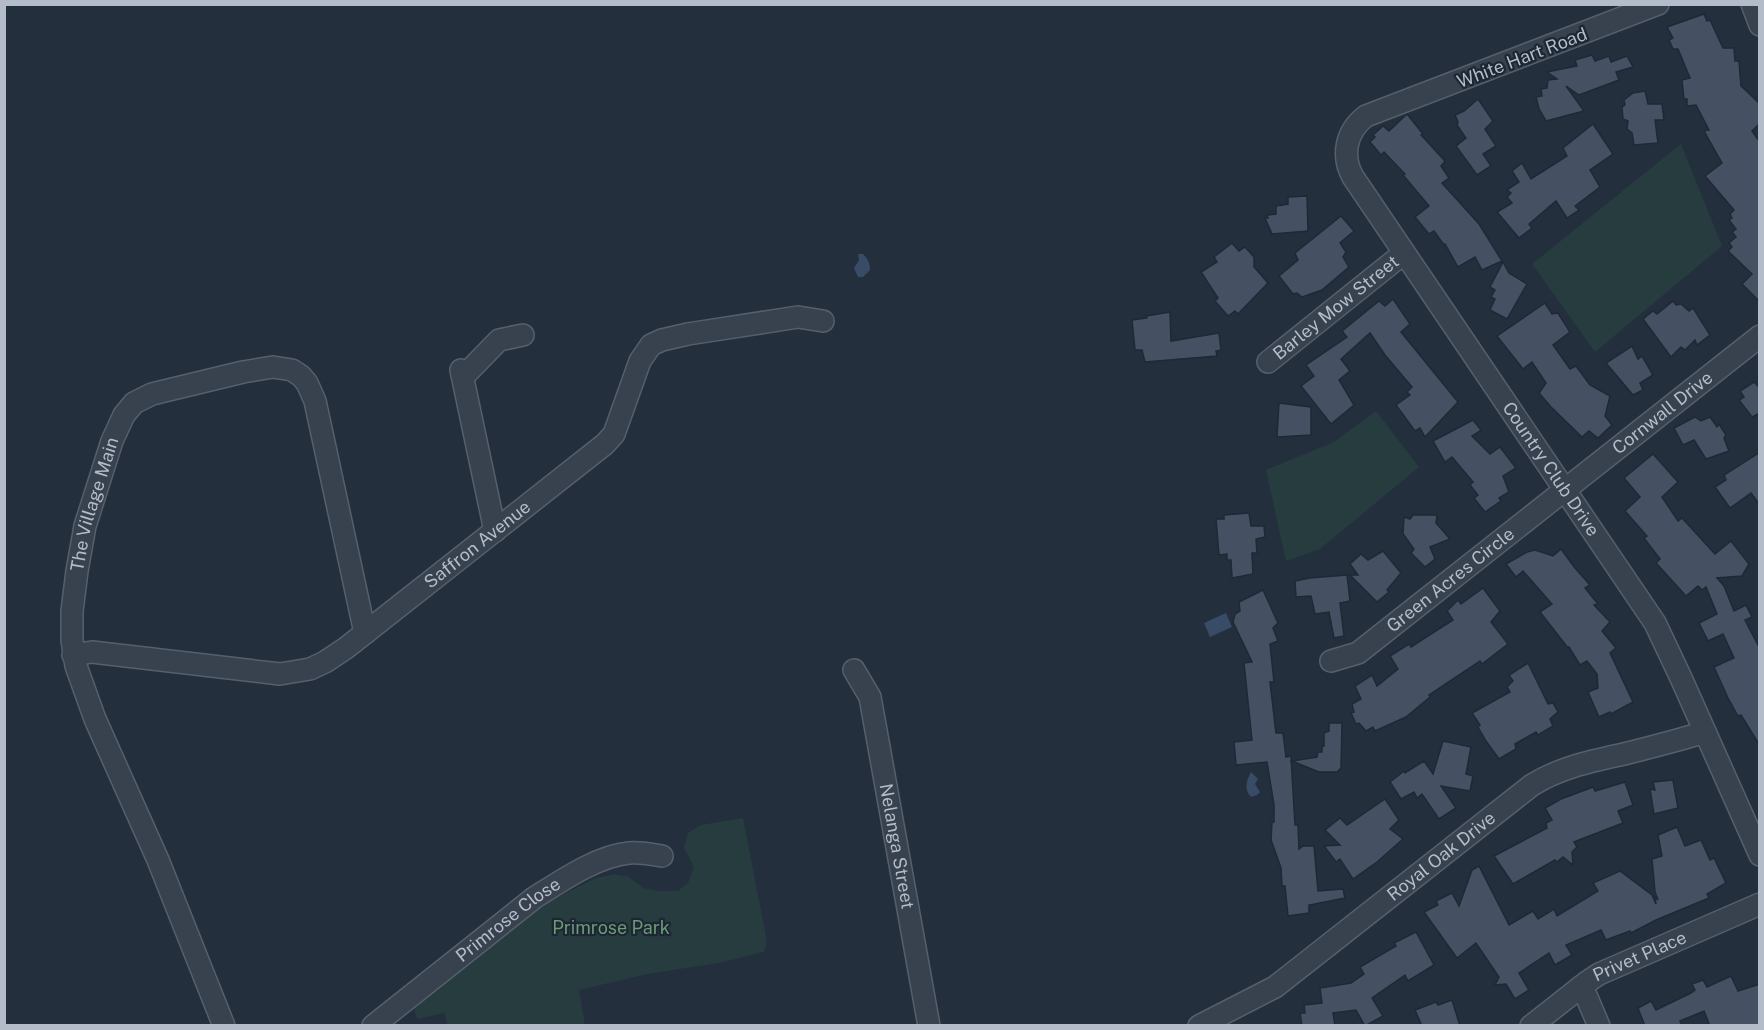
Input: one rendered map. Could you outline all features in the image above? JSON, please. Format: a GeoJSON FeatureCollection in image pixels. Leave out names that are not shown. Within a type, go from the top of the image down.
{"type":"FeatureCollection","features":[{"type":"Feature","properties":{"kind":"street","name":"White Hart Road"},"geometry":{"type":"LineString","coordinates":[[1384,109],[1659,4]]}},
{"type":"Feature","properties":{"kind":"street"},"geometry":{"type":"LineString","coordinates":[[1752,4],[1760,26]]}},
{"type":"Feature","properties":{"kind":"street","name":"Country Club Drive"},"geometry":{"type":"LineString","coordinates":[[1384,109],[1366,116],[1356,125],[1347,143],[1346,159],[1353,177],[1655,623],[1760,855]]}},
{"type":"Feature","properties":{"kind":"street","name":"Barley Mow Street"},"geometry":{"type":"LineString","coordinates":[[1268,362],[1404,253]]}},
{"type":"Feature","properties":{"kind":"street","name":"Saffron Avenue"},"geometry":{"type":"LineString","coordinates":[[73,655],[92,652],[280,674],[310,669],[325,662],[365,633],[612,436],[640,361],[651,345],[688,334],[798,317],[823,321]]}},
{"type":"Feature","properties":{"kind":"street"},"geometry":{"type":"LineString","coordinates":[[495,531],[462,374],[499,340],[523,335]]}},
{"type":"Feature","properties":{"kind":"street","name":"Cornwall Drive"},"geometry":{"type":"LineString","coordinates":[[1564,490],[1760,336]]}},
{"type":"Feature","properties":{"kind":"street","name":"The Village Main"},"geometry":{"type":"LineString","coordinates":[[224,1026],[162,870],[95,719],[73,655],[72,611],[86,526],[112,441],[127,410],[139,400],[152,394],[243,372],[273,367],[292,370],[301,375],[315,401],[365,633]]}},
{"type":"Feature","properties":{"kind":"street","name":"Green Acres Circle"},"geometry":{"type":"LineString","coordinates":[[1331,661],[1358,654],[1564,490]]}},
{"type":"Feature","properties":{"kind":"street","name":"Nelanga Street"},"geometry":{"type":"LineString","coordinates":[[854,670],[870,697],[928,1026]]}},
{"type":"Feature","properties":{"kind":"street","name":"Royal Oak Drive"},"geometry":{"type":"LineString","coordinates":[[1199,1026],[1275,987],[1532,785],[1548,775],[1579,764],[1706,732]]}},
{"type":"Feature","properties":{"kind":"street","name":"Primrose Close"},"geometry":{"type":"LineString","coordinates":[[373,1026],[534,898],[554,885],[615,855],[631,853],[662,856]]}},
{"type":"Feature","properties":{"kind":"street","name":"Privet Place"},"geometry":{"type":"LineString","coordinates":[[1531,1026],[1582,986],[1612,968],[1760,904]]}},
{"type":"Feature","properties":{"kind":"street"},"geometry":{"type":"LineString","coordinates":[[1582,986],[1599,1026]]}},
{"type":"Feature","properties":{"kind":"green space"},"geometry":{"type":"Polygon","coordinates":[[[1681,144],[1722,246],[1595,352],[1532,264],[1681,144]]]}},
{"type":"Feature","properties":{"kind":"green space"},"geometry":{"type":"Polygon","coordinates":[[[1376,411],[1419,467],[1320,549],[1286,561],[1266,470],[1334,442],[1376,411]]]}},
{"type":"Feature","properties":{"kind":"green space","name":"Primrose Park"},"geometry":{"type":"Polygon","coordinates":[[[743,818],[767,942],[764,952],[718,963],[647,974],[579,990],[585,1025],[448,1025],[444,1013],[417,1019],[414,1009],[447,978],[548,902],[596,878],[614,874],[629,877],[643,888],[678,891],[688,883],[694,867],[684,848],[688,833],[701,825],[743,818]]]}},
{"type":"Feature","properties":{"kind":"water"},"geometry":{"type":"Polygon","coordinates":[[[858,254],[863,254],[870,265],[870,270],[863,277],[858,277],[854,268],[859,260],[858,254]]]}},
{"type":"Feature","properties":{"kind":"water"},"geometry":{"type":"Polygon","coordinates":[[[1226,613],[1232,627],[1210,637],[1204,623],[1226,613]]]}},
{"type":"Feature","properties":{"kind":"water"},"geometry":{"type":"Polygon","coordinates":[[[1251,772],[1258,779],[1255,784],[1260,792],[1251,797],[1246,787],[1251,772]]]}},
{"type":"Feature","properties":{"kind":"building"},"geometry":{"type":"Polygon","coordinates":[[[1704,14],[1707,21],[1710,20],[1723,48],[1734,48],[1735,61],[1739,61],[1741,86],[1760,104],[1760,123],[1752,131],[1760,142],[1760,302],[1742,284],[1752,274],[1728,251],[1732,247],[1729,243],[1736,237],[1732,232],[1736,229],[1729,220],[1734,210],[1705,176],[1722,163],[1704,131],[1709,130],[1696,105],[1687,106],[1682,80],[1690,78],[1678,49],[1673,49],[1669,40],[1673,38],[1667,27],[1704,14]]]}},
{"type":"Feature","properties":{"kind":"building"},"geometry":{"type":"Polygon","coordinates":[[[1592,55],[1595,61],[1609,56],[1611,62],[1627,56],[1633,67],[1616,72],[1619,80],[1579,95],[1566,86],[1584,111],[1546,121],[1539,109],[1536,97],[1542,96],[1541,89],[1547,88],[1548,80],[1557,79],[1547,72],[1577,66],[1575,60],[1592,55]]]}},
{"type":"Feature","properties":{"kind":"building"},"geometry":{"type":"Polygon","coordinates":[[[1645,91],[1648,104],[1662,104],[1664,120],[1655,120],[1658,143],[1634,145],[1632,133],[1627,129],[1628,121],[1623,119],[1622,107],[1625,105],[1624,100],[1633,93],[1645,91]]]}},
{"type":"Feature","properties":{"kind":"building"},"geometry":{"type":"Polygon","coordinates":[[[1478,99],[1493,121],[1485,129],[1496,146],[1483,154],[1491,166],[1477,175],[1456,146],[1466,138],[1457,125],[1455,115],[1464,111],[1478,99]]]}},
{"type":"Feature","properties":{"kind":"building"},"geometry":{"type":"Polygon","coordinates":[[[1407,114],[1423,134],[1421,135],[1445,161],[1441,166],[1449,178],[1442,183],[1479,224],[1502,261],[1482,270],[1475,257],[1458,267],[1445,244],[1434,231],[1429,234],[1415,217],[1429,206],[1403,175],[1405,174],[1384,152],[1381,155],[1370,142],[1375,137],[1373,135],[1383,126],[1389,131],[1407,114]]]}},
{"type":"Feature","properties":{"kind":"building"},"geometry":{"type":"Polygon","coordinates":[[[1593,124],[1613,154],[1590,170],[1600,187],[1575,206],[1579,210],[1567,218],[1556,201],[1529,224],[1532,228],[1519,238],[1497,212],[1512,203],[1507,197],[1511,193],[1507,190],[1519,182],[1512,171],[1522,163],[1531,179],[1567,156],[1563,148],[1593,124]]]}},
{"type":"Feature","properties":{"kind":"building"},"geometry":{"type":"Polygon","coordinates":[[[1307,196],[1308,231],[1272,234],[1265,218],[1268,218],[1267,215],[1276,214],[1276,206],[1288,204],[1288,197],[1307,196]]]}},
{"type":"Feature","properties":{"kind":"building"},"geometry":{"type":"Polygon","coordinates":[[[1341,216],[1354,231],[1340,243],[1346,252],[1343,257],[1349,267],[1322,290],[1302,297],[1297,293],[1293,294],[1279,276],[1298,260],[1295,253],[1341,216]]]}},
{"type":"Feature","properties":{"kind":"building"},"geometry":{"type":"Polygon","coordinates":[[[1232,243],[1239,251],[1245,247],[1254,257],[1254,267],[1268,283],[1238,314],[1235,311],[1228,316],[1215,301],[1218,298],[1201,272],[1217,262],[1214,257],[1232,243]]]}},
{"type":"Feature","properties":{"kind":"building"},"geometry":{"type":"Polygon","coordinates":[[[1503,262],[1509,273],[1527,284],[1507,319],[1490,310],[1495,299],[1491,297],[1495,290],[1490,287],[1503,262]]]}},
{"type":"Feature","properties":{"kind":"building"},"geometry":{"type":"Polygon","coordinates":[[[1393,299],[1410,324],[1401,332],[1458,402],[1425,437],[1420,428],[1415,431],[1396,405],[1410,395],[1407,392],[1412,387],[1370,333],[1341,359],[1350,371],[1339,380],[1354,405],[1331,424],[1301,386],[1314,376],[1306,365],[1347,337],[1342,331],[1379,301],[1385,306],[1393,299]]]}},
{"type":"Feature","properties":{"kind":"building"},"geometry":{"type":"Polygon","coordinates":[[[1673,301],[1676,305],[1681,304],[1689,311],[1693,308],[1710,335],[1697,345],[1695,340],[1685,350],[1681,347],[1671,357],[1643,319],[1653,311],[1657,314],[1673,301]]]}},
{"type":"Feature","properties":{"kind":"building"},"geometry":{"type":"Polygon","coordinates":[[[1545,303],[1552,314],[1558,313],[1570,332],[1553,345],[1570,369],[1576,366],[1590,385],[1610,396],[1605,416],[1612,425],[1598,438],[1589,431],[1582,437],[1551,407],[1539,393],[1546,383],[1532,362],[1523,369],[1497,336],[1545,303]]]}},
{"type":"Feature","properties":{"kind":"building"},"geometry":{"type":"Polygon","coordinates":[[[1170,312],[1171,341],[1219,333],[1221,350],[1216,351],[1217,356],[1145,362],[1142,350],[1135,350],[1132,320],[1170,312]]]}},
{"type":"Feature","properties":{"kind":"building"},"geometry":{"type":"Polygon","coordinates":[[[1632,346],[1638,359],[1642,356],[1653,375],[1640,383],[1643,390],[1633,395],[1606,363],[1632,346]]]}},
{"type":"Feature","properties":{"kind":"building"},"geometry":{"type":"Polygon","coordinates":[[[1754,382],[1760,388],[1760,413],[1752,417],[1739,400],[1744,397],[1740,391],[1754,382]]]}},
{"type":"Feature","properties":{"kind":"building"},"geometry":{"type":"Polygon","coordinates":[[[1279,403],[1311,407],[1311,435],[1277,437],[1279,403]]]}},
{"type":"Feature","properties":{"kind":"building"},"geometry":{"type":"Polygon","coordinates":[[[1695,417],[1701,421],[1710,417],[1717,427],[1719,424],[1726,435],[1724,438],[1729,451],[1706,459],[1694,440],[1683,445],[1674,428],[1695,417]]]}},
{"type":"Feature","properties":{"kind":"building"},"geometry":{"type":"Polygon","coordinates":[[[1473,420],[1481,430],[1472,436],[1490,454],[1500,447],[1516,468],[1503,476],[1509,492],[1485,512],[1474,498],[1478,495],[1470,485],[1473,482],[1452,457],[1445,462],[1433,441],[1473,420]]]}},
{"type":"Feature","properties":{"kind":"building"},"geometry":{"type":"Polygon","coordinates":[[[1760,452],[1760,505],[1751,493],[1730,508],[1715,487],[1726,480],[1724,475],[1760,452]]]}},
{"type":"Feature","properties":{"kind":"building"},"geometry":{"type":"Polygon","coordinates":[[[1653,454],[1678,482],[1662,497],[1678,521],[1682,518],[1715,554],[1731,541],[1749,564],[1742,576],[1717,578],[1724,586],[1734,611],[1746,605],[1752,617],[1745,620],[1760,649],[1760,746],[1741,715],[1738,716],[1714,667],[1734,658],[1723,634],[1708,641],[1699,623],[1717,614],[1706,587],[1702,590],[1698,586],[1686,596],[1656,563],[1660,559],[1644,538],[1647,536],[1625,511],[1640,497],[1624,478],[1653,454]]]}},
{"type":"Feature","properties":{"kind":"building"},"geometry":{"type":"Polygon","coordinates":[[[1249,513],[1251,526],[1264,526],[1265,537],[1256,539],[1257,553],[1252,553],[1253,574],[1232,578],[1231,560],[1227,560],[1227,554],[1219,555],[1216,519],[1224,519],[1224,515],[1249,513]]]}},
{"type":"Feature","properties":{"kind":"building"},"geometry":{"type":"Polygon","coordinates":[[[1413,515],[1437,515],[1436,523],[1450,539],[1430,547],[1435,559],[1425,567],[1411,553],[1414,549],[1403,534],[1404,517],[1410,519],[1413,515]]]}},
{"type":"Feature","properties":{"kind":"building"},"geometry":{"type":"Polygon","coordinates":[[[1561,549],[1590,585],[1585,588],[1598,604],[1594,605],[1610,622],[1602,631],[1616,648],[1610,653],[1633,702],[1611,714],[1610,712],[1599,717],[1588,692],[1598,688],[1597,674],[1587,661],[1580,665],[1569,647],[1540,612],[1552,604],[1523,571],[1516,577],[1506,564],[1527,552],[1535,550],[1553,556],[1561,549]]]}},
{"type":"Feature","properties":{"kind":"building"},"geometry":{"type":"Polygon","coordinates":[[[1383,551],[1401,573],[1387,590],[1389,592],[1377,602],[1350,575],[1358,575],[1350,564],[1361,554],[1368,560],[1383,551]]]}},
{"type":"Feature","properties":{"kind":"building"},"geometry":{"type":"Polygon","coordinates":[[[1347,575],[1350,601],[1340,603],[1344,636],[1334,638],[1329,612],[1315,614],[1311,596],[1296,597],[1295,581],[1347,575]]]}},
{"type":"Feature","properties":{"kind":"building"},"geometry":{"type":"Polygon","coordinates":[[[1483,588],[1500,611],[1491,622],[1508,644],[1482,664],[1480,661],[1429,695],[1430,697],[1406,717],[1375,731],[1373,727],[1366,731],[1359,723],[1356,724],[1351,713],[1354,712],[1352,704],[1361,699],[1355,686],[1372,675],[1377,686],[1398,669],[1390,656],[1409,644],[1411,647],[1453,620],[1447,611],[1458,600],[1461,604],[1483,588]]]}},
{"type":"Feature","properties":{"kind":"building"},"geometry":{"type":"Polygon","coordinates":[[[1263,590],[1278,623],[1273,628],[1278,641],[1270,644],[1274,682],[1270,682],[1276,733],[1283,733],[1286,757],[1291,756],[1295,825],[1298,825],[1299,849],[1303,846],[1314,846],[1318,891],[1343,889],[1345,898],[1309,905],[1309,913],[1288,916],[1281,868],[1271,840],[1274,805],[1267,762],[1236,765],[1234,742],[1252,740],[1244,663],[1252,662],[1233,622],[1235,614],[1240,611],[1239,602],[1263,590]]]}},
{"type":"Feature","properties":{"kind":"building"},"geometry":{"type":"Polygon","coordinates":[[[1528,663],[1548,704],[1553,703],[1558,712],[1550,719],[1553,726],[1538,735],[1536,732],[1515,744],[1516,749],[1499,759],[1486,741],[1472,713],[1510,692],[1507,687],[1513,681],[1509,675],[1528,663]]]}},
{"type":"Feature","properties":{"kind":"building"},"geometry":{"type":"Polygon","coordinates":[[[1329,723],[1342,723],[1341,768],[1337,772],[1319,772],[1292,761],[1317,757],[1318,752],[1322,752],[1324,733],[1329,731],[1329,723]]]}},
{"type":"Feature","properties":{"kind":"building"},"geometry":{"type":"Polygon","coordinates":[[[1443,741],[1471,747],[1466,774],[1473,776],[1470,791],[1441,786],[1456,808],[1439,819],[1422,794],[1417,798],[1414,792],[1401,799],[1390,782],[1404,771],[1405,773],[1424,761],[1433,774],[1443,741]]]}},
{"type":"Feature","properties":{"kind":"building"},"geometry":{"type":"Polygon","coordinates":[[[1673,780],[1678,808],[1654,814],[1650,789],[1655,790],[1653,782],[1673,780]]]}},
{"type":"Feature","properties":{"kind":"building"},"geometry":{"type":"Polygon","coordinates":[[[1625,782],[1633,805],[1618,811],[1623,823],[1574,842],[1577,847],[1572,852],[1573,865],[1563,857],[1513,884],[1494,856],[1547,828],[1546,823],[1552,820],[1545,808],[1561,799],[1593,787],[1595,791],[1625,782]]]}},
{"type":"Feature","properties":{"kind":"building"},"geometry":{"type":"Polygon","coordinates":[[[1385,799],[1399,820],[1390,829],[1403,839],[1353,879],[1340,859],[1336,862],[1324,846],[1340,845],[1325,830],[1340,818],[1347,825],[1385,799]]]}},
{"type":"Feature","properties":{"kind":"building"},"geometry":{"type":"Polygon","coordinates":[[[1677,827],[1685,846],[1701,840],[1710,860],[1714,858],[1726,883],[1707,894],[1709,898],[1631,933],[1630,931],[1606,940],[1601,930],[1566,945],[1572,955],[1555,965],[1549,953],[1519,973],[1529,990],[1515,999],[1506,984],[1495,985],[1499,977],[1476,943],[1457,958],[1424,912],[1438,905],[1436,901],[1452,893],[1459,906],[1472,870],[1479,866],[1509,925],[1533,911],[1538,919],[1554,909],[1557,916],[1598,891],[1593,883],[1620,871],[1652,895],[1656,904],[1655,897],[1658,900],[1655,892],[1652,859],[1662,856],[1658,835],[1677,827]]]}},
{"type":"Feature","properties":{"kind":"building"},"geometry":{"type":"Polygon","coordinates":[[[1416,932],[1434,965],[1408,981],[1405,975],[1372,998],[1383,1016],[1365,1026],[1356,1010],[1333,1013],[1335,1026],[1302,1026],[1300,1013],[1305,1013],[1304,1005],[1322,1003],[1320,988],[1351,983],[1364,974],[1360,967],[1396,946],[1394,943],[1416,932]]]}},
{"type":"Feature","properties":{"kind":"building"},"geometry":{"type":"Polygon","coordinates":[[[1731,976],[1738,991],[1760,984],[1760,1026],[1710,1026],[1704,1011],[1680,1021],[1682,1026],[1645,1026],[1638,1008],[1651,1001],[1656,1010],[1691,993],[1695,990],[1692,984],[1703,980],[1707,987],[1731,976]]]}},
{"type":"Feature","properties":{"kind":"building"},"geometry":{"type":"Polygon","coordinates":[[[1452,1000],[1460,1026],[1422,1026],[1415,1010],[1436,1002],[1438,1005],[1452,1000]]]}}]}
